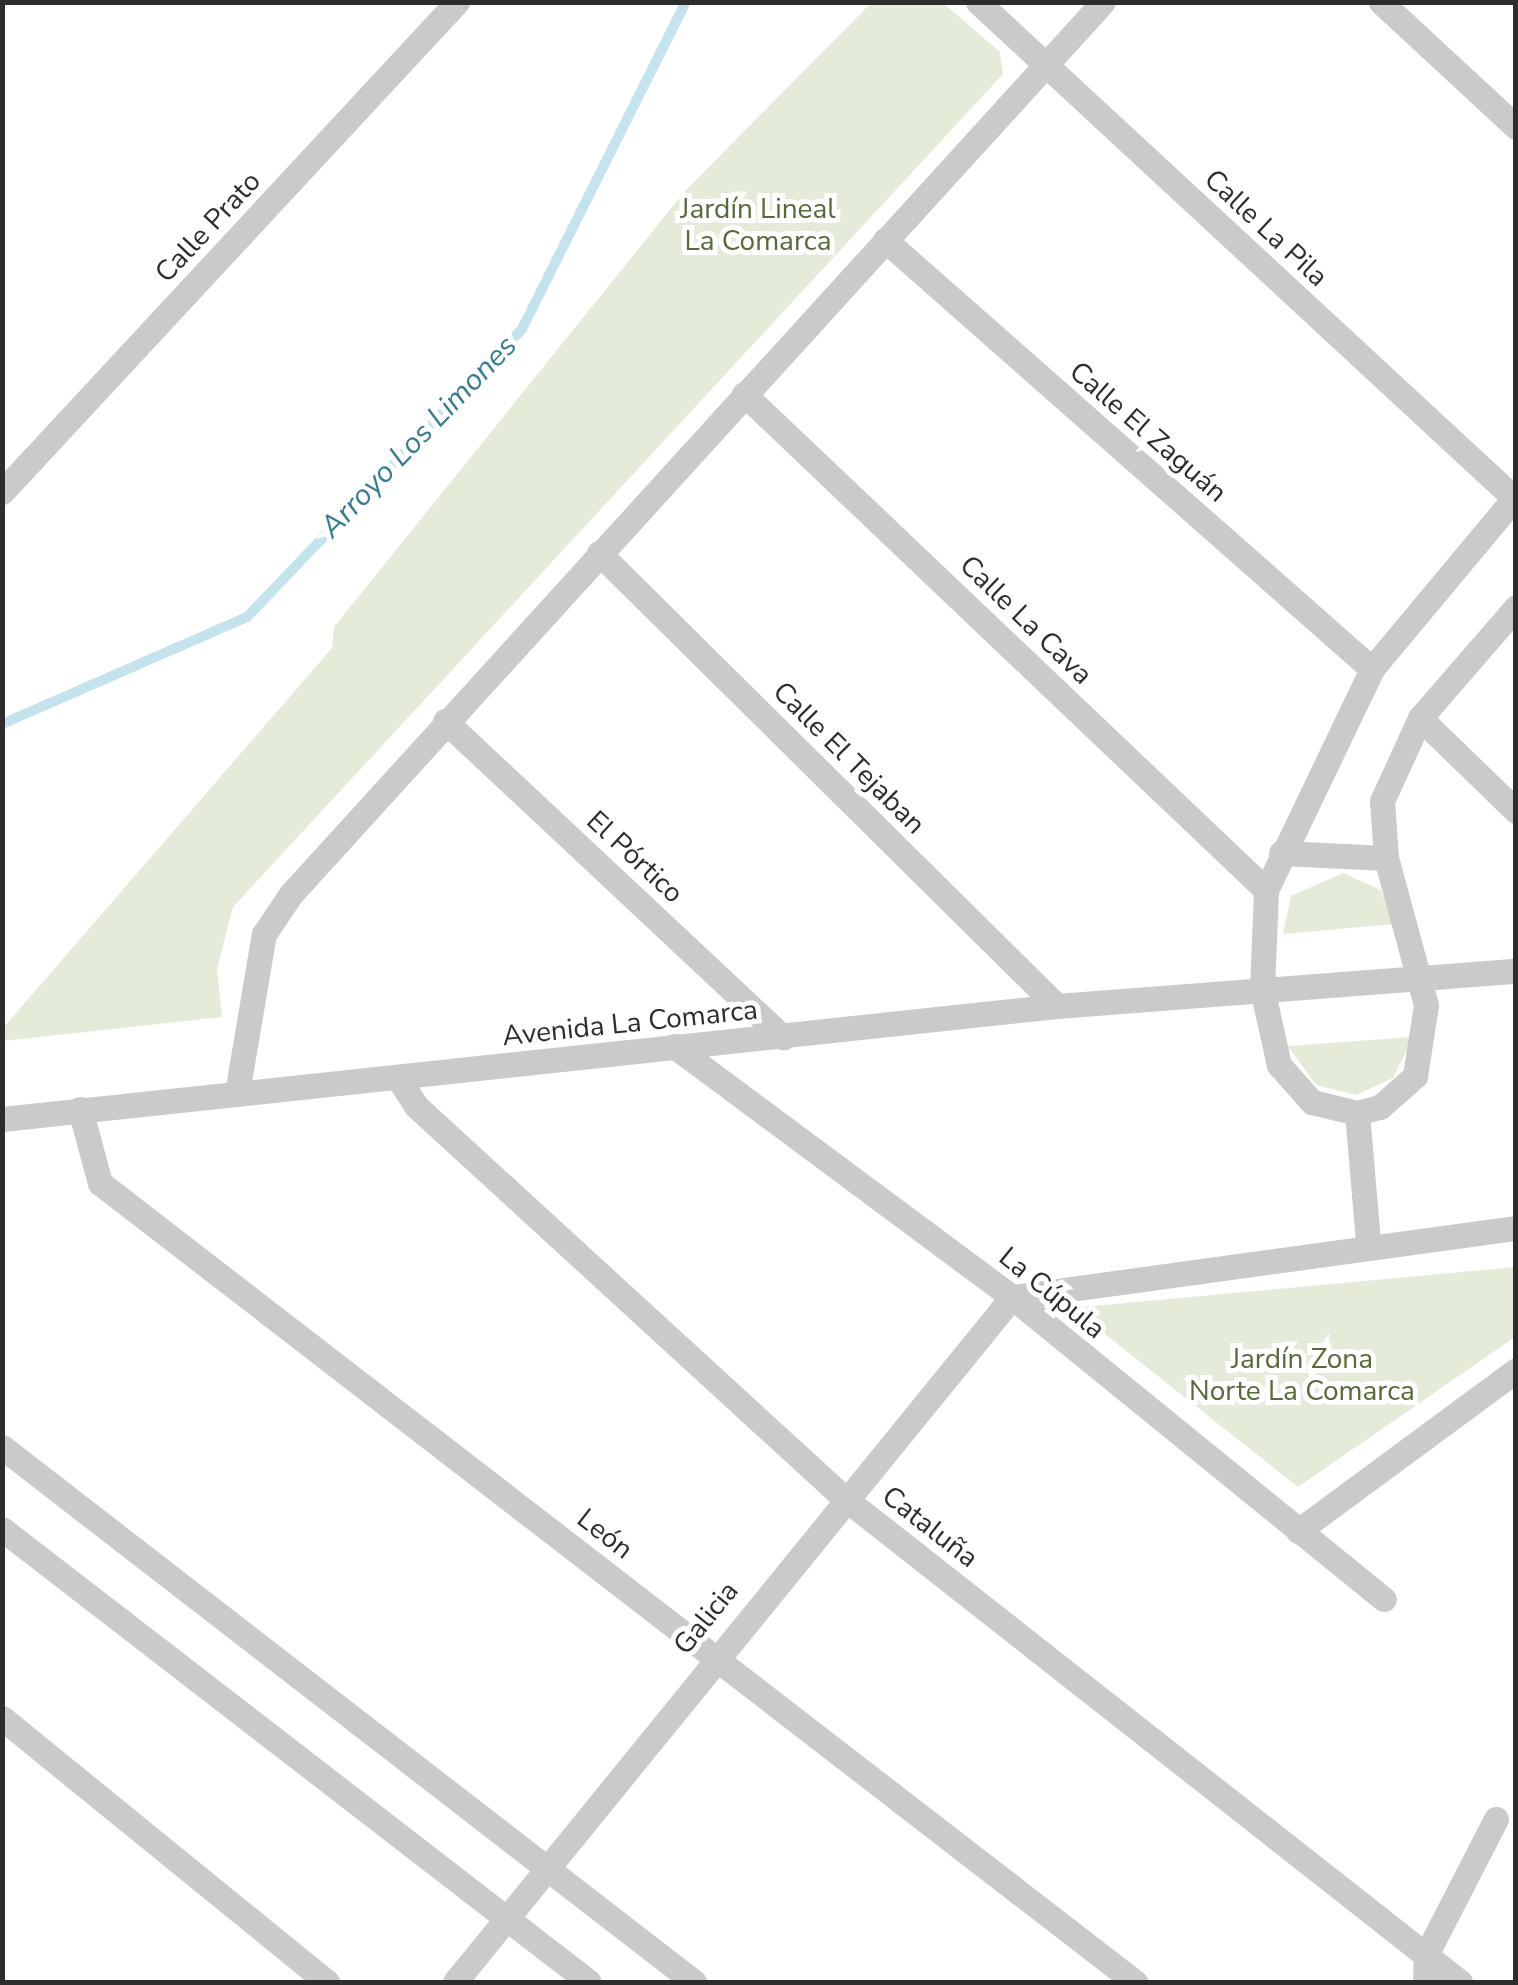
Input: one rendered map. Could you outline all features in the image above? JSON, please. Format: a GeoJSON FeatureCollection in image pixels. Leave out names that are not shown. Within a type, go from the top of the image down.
{"type":"FeatureCollection","features":[{"type":"Feature","properties":{"kind":"street","name":"Calle Prato"},"geometry":{"type":"LineString","coordinates":[[2,492],[457,2]]}},
{"type":"Feature","properties":{"kind":"street","name":"Calle La Pila"},"geometry":{"type":"LineString","coordinates":[[978,2],[1514,497]]}},
{"type":"Feature","properties":{"kind":"street"},"geometry":{"type":"LineString","coordinates":[[238,1087],[264,934],[445,721],[1103,2]]}},
{"type":"Feature","properties":{"kind":"street"},"geometry":{"type":"LineString","coordinates":[[1382,2],[1516,127]]}},
{"type":"Feature","properties":{"kind":"street","name":"Calle El Zaguán"},"geometry":{"type":"LineString","coordinates":[[885,240],[1372,670]]}},
{"type":"Feature","properties":{"kind":"street","name":"Calle La Cava"},"geometry":{"type":"LineString","coordinates":[[744,394],[1266,890]]}},
{"type":"Feature","properties":{"kind":"street"},"geometry":{"type":"LineString","coordinates":[[1514,497],[1372,670],[1266,890],[1262,988],[1293,1088],[1312,1102],[1357,1112],[1390,1100],[1415,1076],[1426,1031],[1417,978],[1386,858],[1382,801],[1420,718],[1516,607]]}},
{"type":"Feature","properties":{"kind":"street","name":"Calle El Tejaban"},"geometry":{"type":"LineString","coordinates":[[599,553],[1057,1006]]}},
{"type":"Feature","properties":{"kind":"street"},"geometry":{"type":"LineString","coordinates":[[1420,718],[1516,810]]}},
{"type":"Feature","properties":{"kind":"street","name":"El Pórtico"},"geometry":{"type":"LineString","coordinates":[[445,721],[783,1037]]}},
{"type":"Feature","properties":{"kind":"street"},"geometry":{"type":"LineString","coordinates":[[1281,854],[1386,858]]}},
{"type":"Feature","properties":{"kind":"street","name":"Avenida La Comarca"},"geometry":{"type":"LineString","coordinates":[[3,1119],[238,1087],[398,1078],[1057,1006],[1516,970]]}},
{"type":"Feature","properties":{"kind":"street","name":"La Cúpula"},"geometry":{"type":"LineString","coordinates":[[674,1046],[1012,1298],[1384,1599]]}},
{"type":"Feature","properties":{"kind":"street","name":"Cataluña"},"geometry":{"type":"LineString","coordinates":[[398,1078],[416,1106],[843,1497],[1460,1982]]}},
{"type":"Feature","properties":{"kind":"street","name":"León"},"geometry":{"type":"LineString","coordinates":[[80,1109],[100,1183],[1134,1982]]}},
{"type":"Feature","properties":{"kind":"street"},"geometry":{"type":"LineString","coordinates":[[1357,1112],[1368,1242]]}},
{"type":"Feature","properties":{"kind":"street"},"geometry":{"type":"LineString","coordinates":[[1012,1298],[1368,1242],[1516,1228]]}},
{"type":"Feature","properties":{"kind":"street","name":"Galicia"},"geometry":{"type":"LineString","coordinates":[[454,1982],[549,1869],[843,1497],[1012,1298]]}},
{"type":"Feature","properties":{"kind":"street"},"geometry":{"type":"LineString","coordinates":[[1298,1532],[1516,1370]]}},
{"type":"Feature","properties":{"kind":"street"},"geometry":{"type":"LineString","coordinates":[[2,1448],[694,1982]]}},
{"type":"Feature","properties":{"kind":"street"},"geometry":{"type":"LineString","coordinates":[[2,1529],[590,1982]]}},
{"type":"Feature","properties":{"kind":"street"},"geometry":{"type":"LineString","coordinates":[[2,1718],[327,1982]]}},
{"type":"Feature","properties":{"kind":"street"},"geometry":{"type":"LineString","coordinates":[[1425,1982],[1426,1956],[1496,1820]]}},
{"type":"Feature","properties":{"kind":"green space","name":"Jardín Lineal La Comarca"},"geometry":{"type":"Polygon","coordinates":[[[872,2],[943,3],[1000,52],[1003,74],[233,907],[217,969],[222,1017],[3,1041],[3,1028],[332,648],[334,627],[685,191],[872,2]]]}},
{"type":"Feature","properties":{"kind":"green space"},"geometry":{"type":"Polygon","coordinates":[[[1343,873],[1381,890],[1394,924],[1283,934],[1291,896],[1343,873]]]}},
{"type":"Feature","properties":{"kind":"green space"},"geometry":{"type":"Polygon","coordinates":[[[1413,1037],[1393,1078],[1356,1095],[1316,1085],[1288,1046],[1413,1037]]]}},
{"type":"Feature","properties":{"kind":"green space","name":"Jardín Zona Norte La Comarca"},"geometry":{"type":"Polygon","coordinates":[[[1515,1267],[1515,1337],[1298,1487],[1072,1308],[1515,1267]]]}},
{"type":"Feature","properties":{"kind":"waterway","name":"Arroyo Los Limones"},"geometry":{"type":"LineString","coordinates":[[2,724],[247,617],[522,329],[686,2]]}}]}
